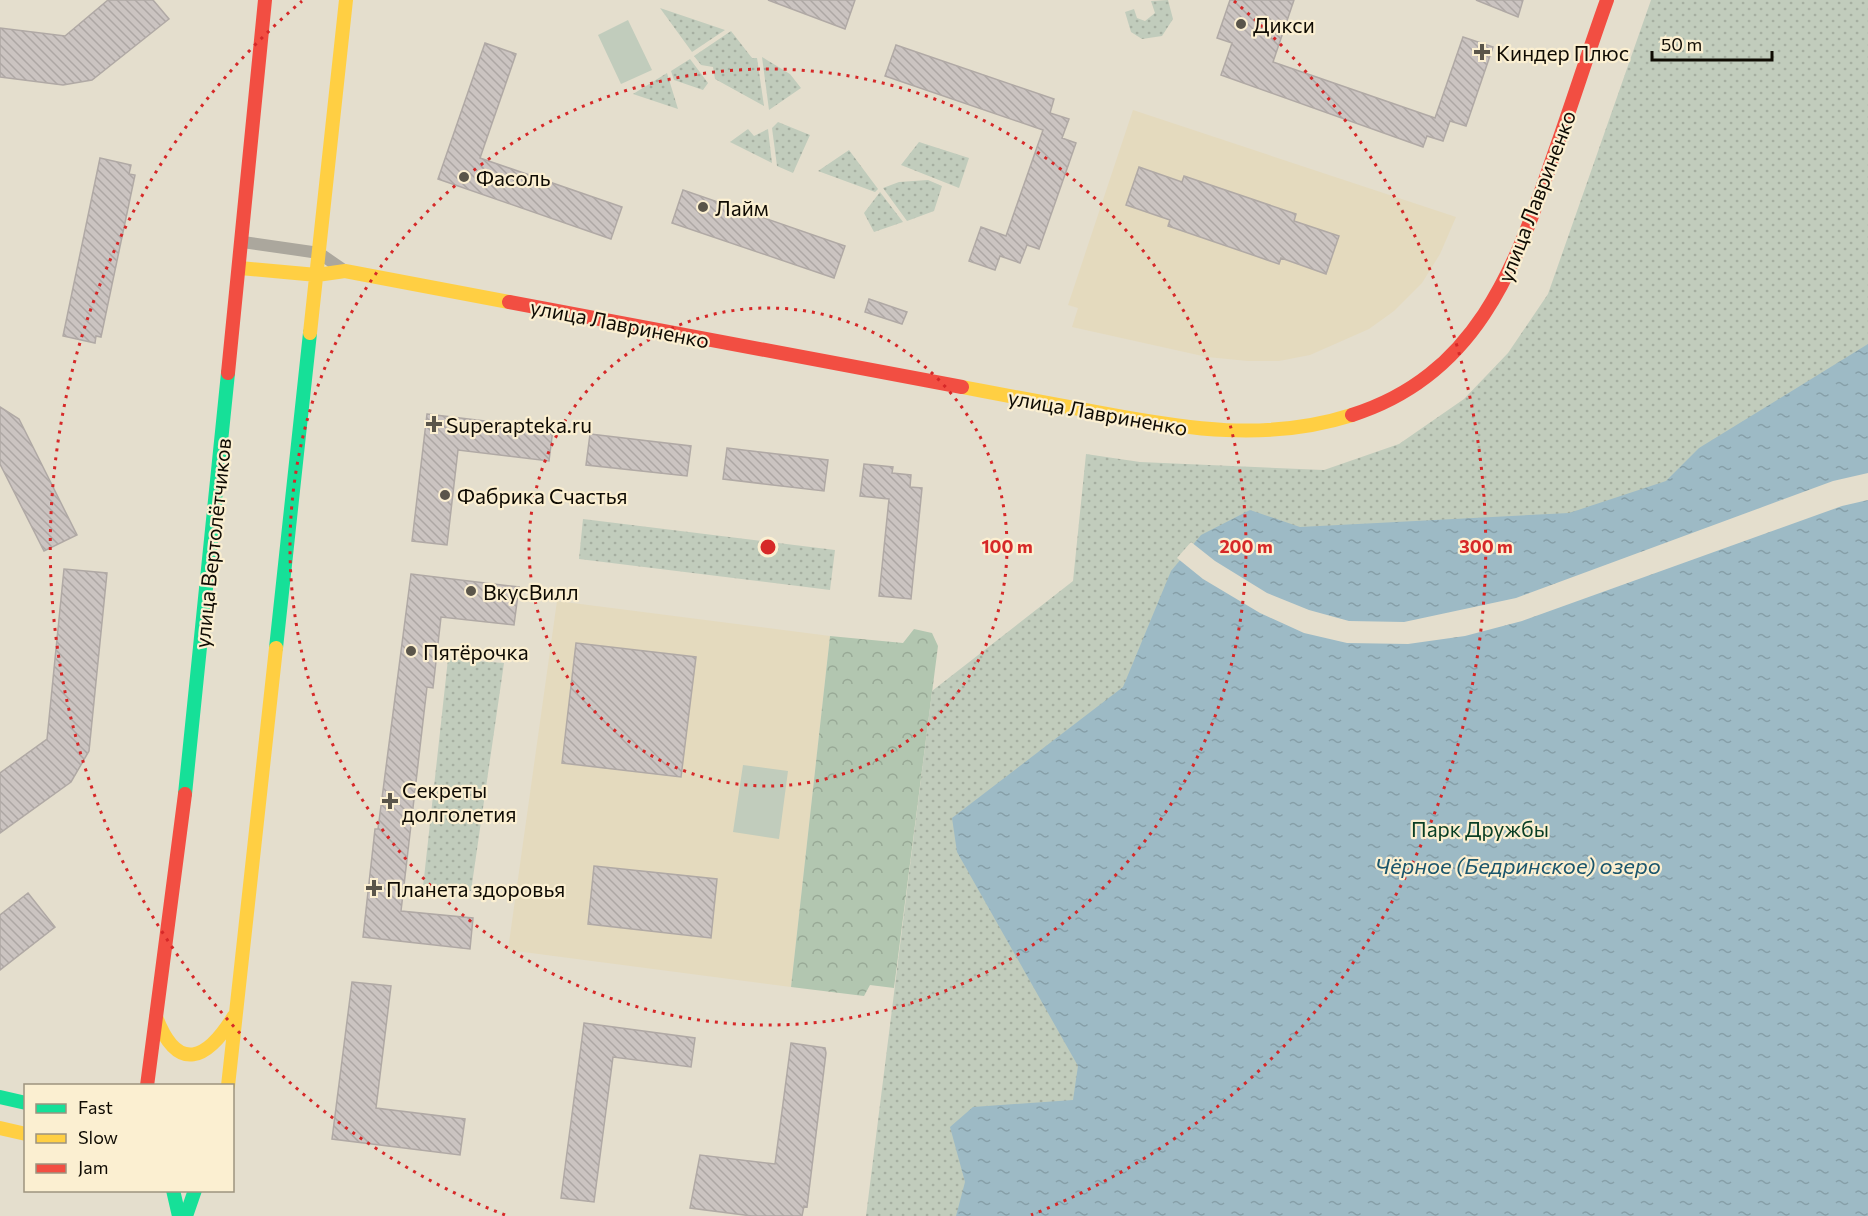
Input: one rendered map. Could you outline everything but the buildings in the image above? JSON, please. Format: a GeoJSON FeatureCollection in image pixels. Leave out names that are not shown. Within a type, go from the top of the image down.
{"type":"FeatureCollection","features":[{"type":"Feature","properties":{"kind":"main road","name":"улица Вертолётчиков"},"geometry":{"type":"LineString","coordinates":[[147,1084],[188,772],[243,242],[265,0]]}},
{"type":"Feature","properties":{"kind":"main road"},"geometry":{"type":"LineString","coordinates":[[228,1084],[346,0]]}},
{"type":"Feature","properties":{"kind":"main road","name":"улица Лавриненко"},"geometry":{"type":"LineString","coordinates":[[240,268],[317,275],[345,271],[1181,429],[1254,434],[1306,429],[1353,417],[1402,394],[1447,358],[1477,326],[1505,282],[1534,214],[1607,0]]}},
{"type":"Feature","properties":{"kind":"main road"},"geometry":{"type":"LineString","coordinates":[[155,1013],[166,1040],[172,1048],[183,1054],[193,1054],[204,1053],[213,1046],[236,1012]]}},
{"type":"Feature","properties":{"kind":"main road"},"geometry":{"type":"LineString","coordinates":[[140,1084],[148,1065]]}},
{"type":"Feature","properties":{"kind":"main road"},"geometry":{"type":"LineString","coordinates":[[0,1097],[24,1103]]}},
{"type":"Feature","properties":{"kind":"main road"},"geometry":{"type":"LineString","coordinates":[[0,1128],[24,1134]]}},
{"type":"Feature","properties":{"kind":"main road"},"geometry":{"type":"LineString","coordinates":[[173,1192],[179,1216]]}},
{"type":"Feature","properties":{"kind":"main road"},"geometry":{"type":"LineString","coordinates":[[186,1216],[195,1192]]}},
{"type":"Feature","properties":{"kind":"street"},"geometry":{"type":"LineString","coordinates":[[243,242],[319,253]]}},
{"type":"Feature","properties":{"kind":"street","name":"улица Лавриненко"},"geometry":{"type":"LineString","coordinates":[[319,253],[345,271]]}},
{"type":"Feature","properties":{"kind":"shaded area"},"geometry":{"type":"Polygon","coordinates":[[[1133,110],[1456,217],[1440,254],[1422,283],[1394,311],[1369,329],[1310,355],[1279,361],[1207,357],[1072,327],[1078,308],[1068,305],[1133,110]]]}},
{"type":"Feature","properties":{"kind":"shaded area"},"geometry":{"type":"Polygon","coordinates":[[[557,601],[830,636],[791,987],[508,950],[557,601]]]}},
{"type":"Feature","properties":{"kind":"green space"},"geometry":{"type":"Polygon","coordinates":[[[1168,0],[1173,19],[1162,36],[1142,39],[1131,32],[1125,12],[1134,9],[1137,18],[1145,21],[1155,13],[1151,1],[1168,0]]]}},
{"type":"Feature","properties":{"kind":"green space","name":"Чёрное (Бедринское) озеро"},"geometry":{"type":"Polygon","coordinates":[[[1651,0],[1868,0],[1868,1216],[866,1216],[932,691],[1073,581],[1086,454],[1140,462],[1324,470],[1399,444],[1464,399],[1508,353],[1548,294],[1651,0]]]}},
{"type":"Feature","properties":{"kind":"green space"},"geometry":{"type":"Polygon","coordinates":[[[660,8],[725,30],[692,52],[660,8]]]}},
{"type":"Feature","properties":{"kind":"green space"},"geometry":{"type":"Polygon","coordinates":[[[628,20],[652,70],[621,84],[598,35],[628,20]]]}},
{"type":"Feature","properties":{"kind":"green space"},"geometry":{"type":"Polygon","coordinates":[[[731,31],[752,58],[757,58],[764,106],[715,79],[713,67],[701,65],[694,56],[731,31]]]}},
{"type":"Feature","properties":{"kind":"green space"},"geometry":{"type":"Polygon","coordinates":[[[762,57],[790,74],[801,88],[769,110],[762,57]]]}},
{"type":"Feature","properties":{"kind":"green space"},"geometry":{"type":"Polygon","coordinates":[[[690,59],[708,83],[703,90],[674,80],[671,71],[690,59]]]}},
{"type":"Feature","properties":{"kind":"green space"},"geometry":{"type":"Polygon","coordinates":[[[667,73],[678,109],[633,94],[667,73]]]}},
{"type":"Feature","properties":{"kind":"green space"},"geometry":{"type":"Polygon","coordinates":[[[778,122],[810,135],[793,173],[777,166],[772,128],[778,122]]]}},
{"type":"Feature","properties":{"kind":"green space"},"geometry":{"type":"Polygon","coordinates":[[[748,129],[754,136],[768,129],[772,163],[730,142],[748,129]]]}},
{"type":"Feature","properties":{"kind":"green space"},"geometry":{"type":"Polygon","coordinates":[[[919,142],[969,158],[959,188],[901,165],[919,142]]]}},
{"type":"Feature","properties":{"kind":"green space"},"geometry":{"type":"Polygon","coordinates":[[[849,150],[878,189],[875,192],[818,171],[849,150]]]}},
{"type":"Feature","properties":{"kind":"green space"},"geometry":{"type":"Polygon","coordinates":[[[928,180],[942,186],[934,211],[907,221],[883,188],[899,182],[928,180]]]}},
{"type":"Feature","properties":{"kind":"green space"},"geometry":{"type":"Polygon","coordinates":[[[880,192],[903,222],[874,232],[864,213],[880,192]]]}},
{"type":"Feature","properties":{"kind":"green space"},"geometry":{"type":"Polygon","coordinates":[[[583,519],[835,550],[830,590],[579,559],[583,519]]]}},
{"type":"Feature","properties":{"kind":"green space"},"geometry":{"type":"Polygon","coordinates":[[[914,629],[932,633],[938,646],[894,988],[870,985],[864,996],[791,987],[830,636],[903,643],[914,629]]]}},
{"type":"Feature","properties":{"kind":"green space"},"geometry":{"type":"Polygon","coordinates":[[[448,659],[504,663],[471,891],[423,887],[448,659]]]}},
{"type":"Feature","properties":{"kind":"green space"},"geometry":{"type":"Polygon","coordinates":[[[743,765],[788,771],[779,839],[733,832],[743,765]]]}},
{"type":"Feature","properties":{"kind":"water","name":"Чёрное (Бедринское) озеро"},"geometry":{"type":"Polygon","coordinates":[[[1868,344],[1868,1216],[956,1216],[965,1182],[950,1127],[973,1107],[1073,1100],[1078,1066],[957,852],[952,818],[1123,687],[1171,571],[1201,535],[1250,510],[1300,527],[1569,513],[1666,481],[1699,448],[1868,344]]]}},
{"type":"Feature","properties":{"kind":"pier"},"geometry":{"type":"Polygon","coordinates":[[[1868,473],[1868,500],[1842,506],[1522,621],[1465,636],[1408,644],[1347,643],[1304,633],[1260,613],[1203,579],[1177,558],[1191,542],[1215,561],[1267,593],[1309,610],[1349,621],[1404,622],[1516,598],[1833,481],[1868,473]]]}},
{"type":"Feature","properties":{"kind":"traffic: fast"},"geometry":{"type":"LineString","coordinates":[[276,648],[310,333]]}},
{"type":"Feature","properties":{"kind":"traffic: fast"},"geometry":{"type":"LineString","coordinates":[[185,794],[228,373]]}},
{"type":"Feature","properties":{"kind":"traffic: fast"},"geometry":{"type":"LineString","coordinates":[[0,1097],[24,1103]]}},
{"type":"Feature","properties":{"kind":"traffic: fast"},"geometry":{"type":"LineString","coordinates":[[173,1192],[179,1216]]}},
{"type":"Feature","properties":{"kind":"traffic: fast"},"geometry":{"type":"LineString","coordinates":[[186,1216],[194,1192]]}},
{"type":"Feature","properties":{"kind":"traffic: slow"},"geometry":{"type":"LineString","coordinates":[[310,333],[346,0]]}},
{"type":"Feature","properties":{"kind":"traffic: slow"},"geometry":{"type":"LineString","coordinates":[[240,268],[317,275],[345,271],[509,302]]}},
{"type":"Feature","properties":{"kind":"traffic: slow"},"geometry":{"type":"LineString","coordinates":[[962,387],[1133,419],[1195,428],[1226,430],[1289,428],[1352,415]]}},
{"type":"Feature","properties":{"kind":"traffic: slow"},"geometry":{"type":"LineString","coordinates":[[228,1084],[276,648]]}},
{"type":"Feature","properties":{"kind":"traffic: slow"},"geometry":{"type":"LineString","coordinates":[[156,1017],[174,1047],[183,1053],[193,1054],[203,1051],[214,1043],[234,1016]]}},
{"type":"Feature","properties":{"kind":"traffic: slow"},"geometry":{"type":"LineString","coordinates":[[0,1128],[24,1134]]}},
{"type":"Feature","properties":{"kind":"traffic: jam"},"geometry":{"type":"LineString","coordinates":[[228,373],[265,0]]}},
{"type":"Feature","properties":{"kind":"traffic: jam"},"geometry":{"type":"LineString","coordinates":[[1352,415],[1394,397],[1430,374],[1459,346],[1484,314],[1504,279],[1538,201],[1607,0]]}},
{"type":"Feature","properties":{"kind":"traffic: jam"},"geometry":{"type":"LineString","coordinates":[[509,302],[962,387]]}},
{"type":"Feature","properties":{"kind":"traffic: jam"},"geometry":{"type":"LineString","coordinates":[[147,1084],[185,794]]}},
{"type":"Feature","properties":{"kind":"place","name":"Дикси"},"geometry":{"type":"Point","coordinates":[1241,24]}},
{"type":"Feature","properties":{"kind":"place","name":"Киндер Плюс"},"geometry":{"type":"Point","coordinates":[1482,52]}},
{"type":"Feature","properties":{"kind":"place","name":"Фасоль"},"geometry":{"type":"Point","coordinates":[464,177]}},
{"type":"Feature","properties":{"kind":"place","name":"Лайм"},"geometry":{"type":"Point","coordinates":[703,207]}},
{"type":"Feature","properties":{"kind":"place","name":"Superapteka.ru"},"geometry":{"type":"Point","coordinates":[434,424]}},
{"type":"Feature","properties":{"kind":"place","name":"Фабрика Счастья"},"geometry":{"type":"Point","coordinates":[445,495]}},
{"type":"Feature","properties":{"kind":"place","name":"ВкусВилл"},"geometry":{"type":"Point","coordinates":[471,591]}},
{"type":"Feature","properties":{"kind":"place","name":"Пятёрочка"},"geometry":{"type":"Point","coordinates":[411,651]}},
{"type":"Feature","properties":{"kind":"place","name":"Секреты долголетия"},"geometry":{"type":"Point","coordinates":[390,801]}},
{"type":"Feature","properties":{"kind":"place","name":"Планета здоровья"},"geometry":{"type":"Point","coordinates":[374,888]}},
{"type":"Feature","properties":{"kind":"park label","name":"Парк Дружбы"},"geometry":{"type":"Point","coordinates":[1480,828]}}]}
